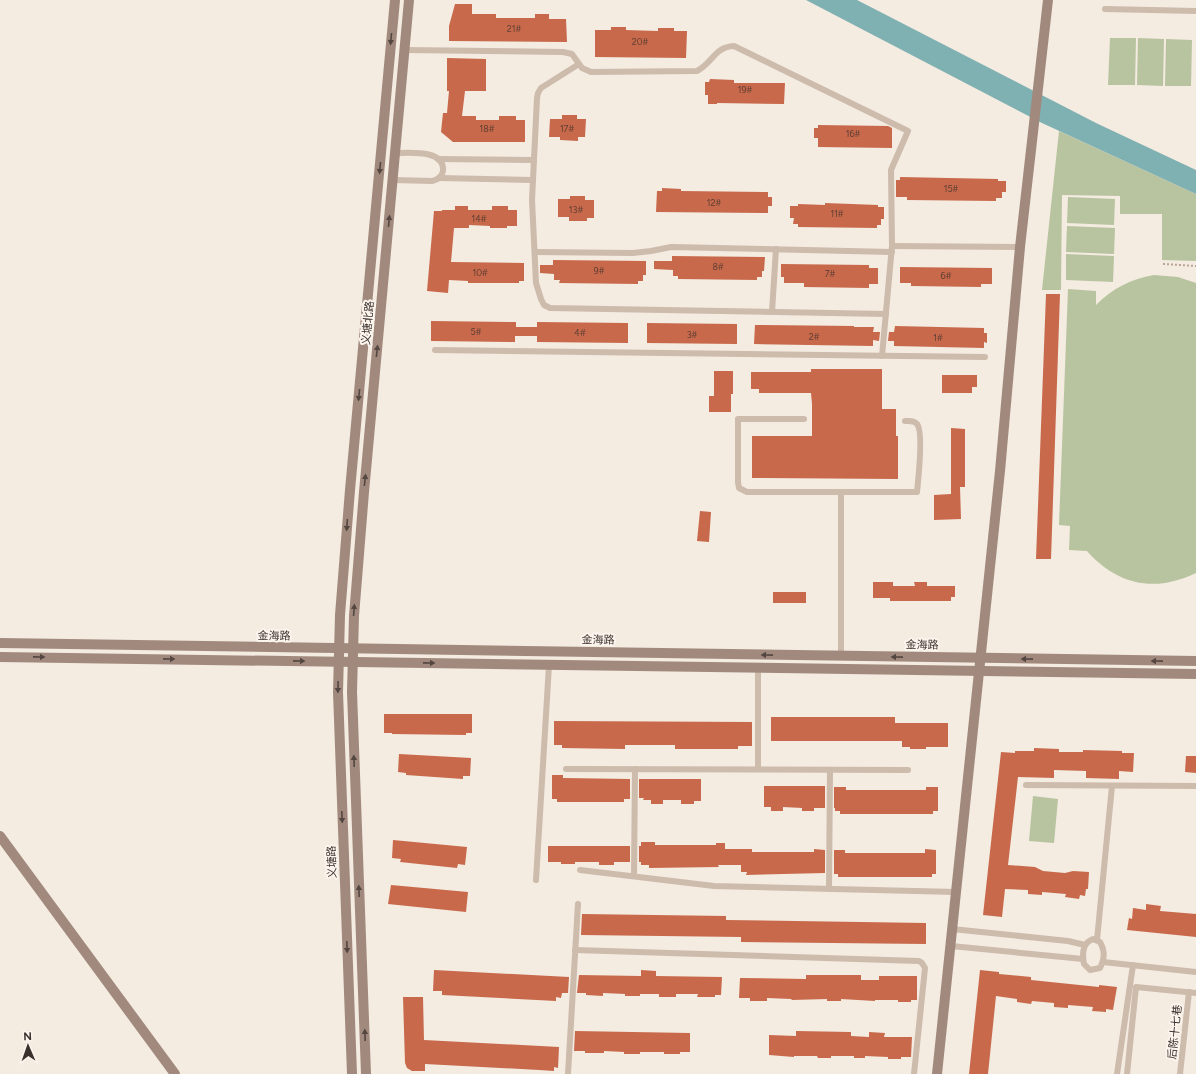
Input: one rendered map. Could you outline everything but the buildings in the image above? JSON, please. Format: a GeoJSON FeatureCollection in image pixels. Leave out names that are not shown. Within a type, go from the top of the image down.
{"type":"FeatureCollection","features":[{"type":"Feature","properties":{"kind":"main road","name":"义塘北路"},"geometry":{"type":"LineString","coordinates":[[339,648],[340,615],[350,490],[395,0]]}},
{"type":"Feature","properties":{"kind":"main road","name":"义塘北路"},"geometry":{"type":"LineString","coordinates":[[353,649],[354,616],[364,492],[409,0]]}},
{"type":"Feature","properties":{"kind":"main road"},"geometry":{"type":"LineString","coordinates":[[937,1074],[1000,472],[1020,246],[1048,0]]}},
{"type":"Feature","properties":{"kind":"main road","name":"金海路"},"geometry":{"type":"LineString","coordinates":[[0,644],[1196,661]]}},
{"type":"Feature","properties":{"kind":"main road","name":"义塘路"},"geometry":{"type":"LineString","coordinates":[[339,648],[338,692],[352,1074]]}},
{"type":"Feature","properties":{"kind":"main road"},"geometry":{"type":"LineString","coordinates":[[353,649],[352,692],[354,782],[366,1074]]}},
{"type":"Feature","properties":{"kind":"main road"},"geometry":{"type":"LineString","coordinates":[[0,657],[1196,674]]}},
{"type":"Feature","properties":{"kind":"main road"},"geometry":{"type":"LineString","coordinates":[[0,836],[175,1074]]}},
{"type":"Feature","properties":{"kind":"lane"},"geometry":{"type":"LineString","coordinates":[[1105,9],[1196,12]]}},
{"type":"Feature","properties":{"kind":"lane"},"geometry":{"type":"LineString","coordinates":[[404,50],[563,52],[572,54],[582,68],[591,72],[697,71],[704,67],[722,48],[734,46],[908,131],[891,170],[892,249],[882,356]]}},
{"type":"Feature","properties":{"kind":"lane"},"geometry":{"type":"LineString","coordinates":[[579,64],[541,88],[538,93],[532,200],[536,283],[544,304],[550,308],[886,314]]}},
{"type":"Feature","properties":{"kind":"lane"},"geometry":{"type":"LineString","coordinates":[[395,153],[430,154],[442,163],[443,170],[442,175],[439,178]]}},
{"type":"Feature","properties":{"kind":"lane"},"geometry":{"type":"LineString","coordinates":[[438,159],[534,160]]}},
{"type":"Feature","properties":{"kind":"lane"},"geometry":{"type":"LineString","coordinates":[[393,180],[432,181],[439,178],[533,180]]}},
{"type":"Feature","properties":{"kind":"lane"},"geometry":{"type":"LineString","coordinates":[[535,252],[633,253],[671,247],[892,249],[1020,246]]}},
{"type":"Feature","properties":{"kind":"lane"},"geometry":{"type":"LineString","coordinates":[[772,312],[776,249]]}},
{"type":"Feature","properties":{"kind":"lane"},"geometry":{"type":"LineString","coordinates":[[435,350],[985,357]]}},
{"type":"Feature","properties":{"kind":"lane"},"geometry":{"type":"LineString","coordinates":[[804,419],[738,418],[739,488],[747,492],[917,492],[919,477],[920,432],[917,424],[914,422],[905,421]]}},
{"type":"Feature","properties":{"kind":"lane"},"geometry":{"type":"LineString","coordinates":[[841,492],[841,656]]}},
{"type":"Feature","properties":{"kind":"lane"},"geometry":{"type":"LineString","coordinates":[[536,880],[550,665]]}},
{"type":"Feature","properties":{"kind":"lane"},"geometry":{"type":"LineString","coordinates":[[758,668],[758,769]]}},
{"type":"Feature","properties":{"kind":"lane"},"geometry":{"type":"LineString","coordinates":[[566,768],[908,770]]}},
{"type":"Feature","properties":{"kind":"lane"},"geometry":{"type":"LineString","coordinates":[[634,769],[634,876]]}},
{"type":"Feature","properties":{"kind":"lane"},"geometry":{"type":"LineString","coordinates":[[830,770],[830,889]]}},
{"type":"Feature","properties":{"kind":"lane"},"geometry":{"type":"LineString","coordinates":[[1026,785],[1196,786]]}},
{"type":"Feature","properties":{"kind":"lane"},"geometry":{"type":"LineString","coordinates":[[1097,940],[1112,786]]}},
{"type":"Feature","properties":{"kind":"lane"},"geometry":{"type":"LineString","coordinates":[[580,870],[714,886],[956,892]]}},
{"type":"Feature","properties":{"kind":"lane"},"geometry":{"type":"LineString","coordinates":[[568,1074],[578,904]]}},
{"type":"Feature","properties":{"kind":"lane"},"geometry":{"type":"LineString","coordinates":[[952,929],[1068,941],[1085,945]]}},
{"type":"Feature","properties":{"kind":"lane"},"geometry":{"type":"LineString","coordinates":[[1093,939],[1100,942],[1104,955],[1100,968],[1090,970],[1084,964],[1082,952],[1085,945],[1093,939]]}},
{"type":"Feature","properties":{"kind":"lane"},"geometry":{"type":"LineString","coordinates":[[951,946],[1083,958]]}},
{"type":"Feature","properties":{"kind":"lane"},"geometry":{"type":"LineString","coordinates":[[575,950],[919,961],[925,968],[914,1074]]}},
{"type":"Feature","properties":{"kind":"lane"},"geometry":{"type":"LineString","coordinates":[[1103,962],[1196,972]]}},
{"type":"Feature","properties":{"kind":"lane"},"geometry":{"type":"LineString","coordinates":[[1117,1074],[1133,965]]}},
{"type":"Feature","properties":{"kind":"lane"},"geometry":{"type":"LineString","coordinates":[[1127,1074],[1136,986],[1196,993]]}},
{"type":"Feature","properties":{"kind":"lane","name":"后陈十七巷"},"geometry":{"type":"LineString","coordinates":[[1180,1074],[1188,992]]}},
{"type":"Feature","properties":{"kind":"path"},"geometry":{"type":"LineString","coordinates":[[1163,264],[1196,266]]}},
{"type":"Feature","properties":{"kind":"green space"},"geometry":{"type":"Polygon","coordinates":[[[1110,38],[1136,38],[1135,85],[1108,85],[1110,38]]]}},
{"type":"Feature","properties":{"kind":"green space"},"geometry":{"type":"Polygon","coordinates":[[[1138,38],[1164,39],[1163,86],[1137,85],[1138,38]]]}},
{"type":"Feature","properties":{"kind":"green space"},"geometry":{"type":"Polygon","coordinates":[[[1166,39],[1192,40],[1191,86],[1165,86],[1166,39]]]}},
{"type":"Feature","properties":{"kind":"green space"},"geometry":{"type":"Polygon","coordinates":[[[1059,131],[1196,194],[1196,261],[1162,260],[1162,214],[1120,214],[1120,196],[1062,195],[1061,290],[1042,290],[1059,131]]]}},
{"type":"Feature","properties":{"kind":"green space"},"geometry":{"type":"Polygon","coordinates":[[[1068,197],[1115,199],[1114,225],[1067,223],[1068,197]]]}},
{"type":"Feature","properties":{"kind":"green space"},"geometry":{"type":"Polygon","coordinates":[[[1067,226],[1115,228],[1114,254],[1066,252],[1067,226]]]}},
{"type":"Feature","properties":{"kind":"green space"},"geometry":{"type":"Polygon","coordinates":[[[1066,254],[1114,256],[1113,282],[1066,280],[1066,254]]]}},
{"type":"Feature","properties":{"kind":"green space"},"geometry":{"type":"Polygon","coordinates":[[[1154,275],[1178,277],[1196,283],[1196,573],[1166,583],[1151,584],[1137,582],[1111,572],[1087,551],[1069,550],[1070,526],[1059,525],[1068,289],[1096,291],[1096,305],[1102,299],[1123,285],[1154,275]]]}},
{"type":"Feature","properties":{"kind":"green space"},"geometry":{"type":"Polygon","coordinates":[[[1033,796],[1058,799],[1054,843],[1029,841],[1033,796]]]}},
{"type":"Feature","properties":{"kind":"water"},"geometry":{"type":"Polygon","coordinates":[[[806,0],[857,0],[1096,123],[1196,170],[1196,194],[1042,123],[806,0]]]}}]}
